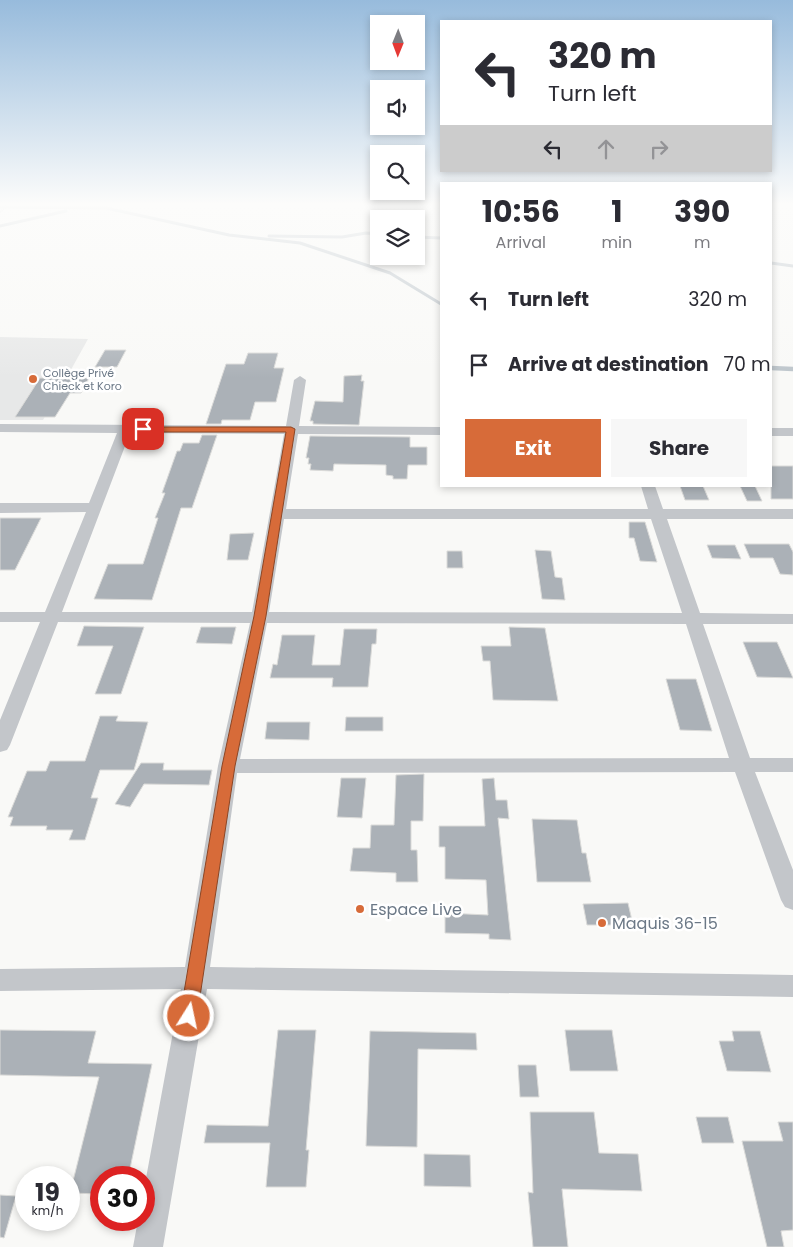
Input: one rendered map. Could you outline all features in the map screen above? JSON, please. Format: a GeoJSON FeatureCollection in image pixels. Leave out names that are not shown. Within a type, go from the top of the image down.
{"type":"FeatureCollection","features":[{"type":"Feature","properties":{"kind":"street"},"geometry":{"type":"LineString","coordinates":[[148,1247],[196,978],[228,766],[260,616],[300,380]]}},
{"type":"Feature","properties":{"kind":"street"},"geometry":{"type":"LineString","coordinates":[[0,428],[440,431]]}},
{"type":"Feature","properties":{"kind":"street"},"geometry":{"type":"LineString","coordinates":[[0,745],[49,618],[96,507],[125,429]]}},
{"type":"Feature","properties":{"kind":"street"},"geometry":{"type":"LineString","coordinates":[[772,432],[793,432]]}},
{"type":"Feature","properties":{"kind":"street"},"geometry":{"type":"LineString","coordinates":[[648,487],[742,766],[793,900]]}},
{"type":"Feature","properties":{"kind":"street"},"geometry":{"type":"LineString","coordinates":[[0,508],[96,507]]}},
{"type":"Feature","properties":{"kind":"street"},"geometry":{"type":"LineString","coordinates":[[277,514],[793,514]]}},
{"type":"Feature","properties":{"kind":"street"},"geometry":{"type":"LineString","coordinates":[[0,617],[260,616],[793,619]]}},
{"type":"Feature","properties":{"kind":"street"},"geometry":{"type":"LineString","coordinates":[[228,766],[793,765]]}},
{"type":"Feature","properties":{"kind":"street"},"geometry":{"type":"LineString","coordinates":[[0,980],[196,978],[793,986]]}},
{"type":"Feature","properties":{"kind":"shaded area","name":"Collège Privé Chieck et Koro"},"geometry":{"type":"Polygon","coordinates":[[[0,337],[88,339],[43,420],[0,420],[0,337]]]}},
{"type":"Feature","properties":{"kind":"building"},"geometry":{"type":"Polygon","coordinates":[[[105,350],[126,350],[117,367],[95,367],[105,350]]]}},
{"type":"Feature","properties":{"kind":"building"},"geometry":{"type":"Polygon","coordinates":[[[248,353],[278,353],[274,368],[284,368],[276,402],[255,402],[250,420],[222,420],[221,424],[206,424],[226,364],[244,364],[248,353]]]}},
{"type":"Feature","properties":{"kind":"building"},"geometry":{"type":"Polygon","coordinates":[[[362,375],[361,381],[364,381],[359,425],[313,424],[313,421],[310,421],[315,401],[343,402],[344,376],[362,375]]]}},
{"type":"Feature","properties":{"kind":"building"},"geometry":{"type":"Polygon","coordinates":[[[40,378],[89,378],[81,393],[70,393],[55,417],[15,417],[40,378]]]}},
{"type":"Feature","properties":{"kind":"building"},"geometry":{"type":"Polygon","coordinates":[[[202,435],[217,435],[192,508],[181,508],[152,600],[94,599],[108,564],[143,564],[158,518],[155,518],[165,493],[162,493],[177,451],[180,451],[183,443],[199,443],[202,435]]]}},
{"type":"Feature","properties":{"kind":"building"},"geometry":{"type":"Polygon","coordinates":[[[310,436],[410,437],[410,447],[427,447],[427,465],[408,465],[407,479],[393,479],[393,476],[386,475],[386,465],[334,464],[333,471],[310,470],[309,458],[306,458],[310,436]]]}},
{"type":"Feature","properties":{"kind":"building"},"geometry":{"type":"Polygon","coordinates":[[[772,466],[793,466],[793,499],[771,499],[772,466]]]}},
{"type":"Feature","properties":{"kind":"building"},"geometry":{"type":"Polygon","coordinates":[[[680,487],[703,487],[709,500],[685,500],[680,487]]]}},
{"type":"Feature","properties":{"kind":"building"},"geometry":{"type":"Polygon","coordinates":[[[740,487],[755,487],[762,501],[747,501],[740,487]]]}},
{"type":"Feature","properties":{"kind":"building"},"geometry":{"type":"Polygon","coordinates":[[[0,518],[41,518],[15,570],[0,570],[0,518]]]}},
{"type":"Feature","properties":{"kind":"building"},"geometry":{"type":"Polygon","coordinates":[[[629,522],[645,522],[657,562],[640,561],[634,538],[629,538],[629,522]]]}},
{"type":"Feature","properties":{"kind":"building"},"geometry":{"type":"Polygon","coordinates":[[[254,533],[248,560],[227,560],[230,534],[254,533]]]}},
{"type":"Feature","properties":{"kind":"building"},"geometry":{"type":"Polygon","coordinates":[[[744,544],[789,544],[793,552],[793,575],[780,574],[773,558],[750,558],[744,544]]]}},
{"type":"Feature","properties":{"kind":"building"},"geometry":{"type":"Polygon","coordinates":[[[707,545],[735,545],[741,559],[712,558],[707,545]]]}},
{"type":"Feature","properties":{"kind":"building"},"geometry":{"type":"Polygon","coordinates":[[[535,550],[551,551],[555,577],[562,578],[565,600],[542,599],[535,550]]]}},
{"type":"Feature","properties":{"kind":"building"},"geometry":{"type":"Polygon","coordinates":[[[447,551],[462,551],[463,568],[447,568],[447,551]]]}},
{"type":"Feature","properties":{"kind":"building"},"geometry":{"type":"Polygon","coordinates":[[[84,626],[144,627],[121,694],[95,694],[113,646],[77,646],[84,626]]]}},
{"type":"Feature","properties":{"kind":"building"},"geometry":{"type":"Polygon","coordinates":[[[201,627],[236,627],[232,644],[196,643],[201,627]]]}},
{"type":"Feature","properties":{"kind":"building"},"geometry":{"type":"Polygon","coordinates":[[[509,627],[545,628],[558,701],[493,700],[490,661],[483,661],[481,646],[511,646],[509,627]]]}},
{"type":"Feature","properties":{"kind":"building"},"geometry":{"type":"Polygon","coordinates":[[[344,629],[377,629],[376,644],[372,644],[368,687],[332,687],[333,678],[270,678],[273,664],[277,665],[282,635],[315,635],[312,665],[340,665],[344,629]]]}},
{"type":"Feature","properties":{"kind":"building"},"geometry":{"type":"Polygon","coordinates":[[[743,642],[777,642],[793,678],[757,677],[743,642]]]}},
{"type":"Feature","properties":{"kind":"building"},"geometry":{"type":"Polygon","coordinates":[[[666,679],[696,679],[712,731],[680,730],[666,679]]]}},
{"type":"Feature","properties":{"kind":"building"},"geometry":{"type":"Polygon","coordinates":[[[100,716],[118,716],[116,721],[148,722],[134,770],[100,770],[91,798],[98,798],[85,840],[69,840],[73,830],[46,830],[47,826],[10,826],[13,817],[8,817],[27,771],[46,771],[50,761],[85,761],[100,716]]]}},
{"type":"Feature","properties":{"kind":"building"},"geometry":{"type":"Polygon","coordinates":[[[346,717],[383,717],[383,731],[345,731],[346,717]]]}},
{"type":"Feature","properties":{"kind":"building"},"geometry":{"type":"Polygon","coordinates":[[[267,722],[310,722],[309,740],[265,739],[267,722]]]}},
{"type":"Feature","properties":{"kind":"building"},"geometry":{"type":"Polygon","coordinates":[[[141,763],[164,763],[163,770],[212,770],[209,785],[144,784],[130,807],[115,804],[141,763]]]}},
{"type":"Feature","properties":{"kind":"building"},"geometry":{"type":"Polygon","coordinates":[[[424,774],[423,821],[411,821],[411,850],[417,850],[418,882],[396,882],[396,873],[350,871],[353,848],[370,848],[371,825],[394,825],[396,775],[424,774]]]}},
{"type":"Feature","properties":{"kind":"building"},"geometry":{"type":"Polygon","coordinates":[[[341,778],[366,778],[362,818],[337,817],[341,778]]]}},
{"type":"Feature","properties":{"kind":"building"},"geometry":{"type":"Polygon","coordinates":[[[494,778],[496,800],[507,800],[509,819],[498,818],[511,940],[489,939],[489,934],[445,933],[445,913],[488,915],[486,880],[445,879],[445,847],[439,847],[439,826],[485,826],[482,779],[494,778]]]}},
{"type":"Feature","properties":{"kind":"building"},"geometry":{"type":"Polygon","coordinates":[[[532,819],[577,820],[582,853],[586,853],[591,882],[537,882],[532,819]]]}},
{"type":"Feature","properties":{"kind":"building"},"geometry":{"type":"Polygon","coordinates":[[[628,903],[633,925],[587,925],[583,904],[628,903]]]}},
{"type":"Feature","properties":{"kind":"building"},"geometry":{"type":"Polygon","coordinates":[[[0,1030],[96,1031],[88,1063],[152,1064],[131,1166],[90,1166],[90,1194],[80,1193],[80,1166],[77,1166],[99,1077],[0,1075],[0,1030]]]}},
{"type":"Feature","properties":{"kind":"building"},"geometry":{"type":"Polygon","coordinates":[[[278,1030],[316,1030],[306,1150],[309,1150],[306,1187],[266,1187],[270,1143],[204,1143],[207,1125],[268,1126],[278,1030]]]}},
{"type":"Feature","properties":{"kind":"building"},"geometry":{"type":"Polygon","coordinates":[[[565,1030],[612,1030],[618,1071],[570,1071],[565,1030]]]}},
{"type":"Feature","properties":{"kind":"building"},"geometry":{"type":"Polygon","coordinates":[[[370,1031],[476,1033],[477,1050],[418,1049],[417,1147],[366,1146],[370,1031]]]}},
{"type":"Feature","properties":{"kind":"building"},"geometry":{"type":"Polygon","coordinates":[[[732,1031],[760,1031],[771,1072],[727,1071],[719,1041],[734,1041],[732,1031]]]}},
{"type":"Feature","properties":{"kind":"building"},"geometry":{"type":"Polygon","coordinates":[[[518,1065],[536,1065],[539,1097],[520,1097],[518,1065]]]}},
{"type":"Feature","properties":{"kind":"building"},"geometry":{"type":"Polygon","coordinates":[[[530,1112],[594,1112],[599,1153],[638,1154],[642,1191],[562,1189],[568,1247],[533,1247],[528,1192],[533,1193],[530,1112]]]}},
{"type":"Feature","properties":{"kind":"building"},"geometry":{"type":"Polygon","coordinates":[[[696,1117],[728,1117],[734,1143],[702,1143],[696,1117]]]}},
{"type":"Feature","properties":{"kind":"building"},"geometry":{"type":"Polygon","coordinates":[[[778,1122],[793,1122],[793,1230],[781,1231],[784,1247],[767,1247],[742,1141],[783,1141],[778,1122]]]}},
{"type":"Feature","properties":{"kind":"building"},"geometry":{"type":"Polygon","coordinates":[[[424,1154],[470,1155],[471,1187],[424,1186],[424,1154]]]}},
{"type":"Feature","properties":{"kind":"building"},"geometry":{"type":"Polygon","coordinates":[[[0,1195],[15,1196],[4,1238],[0,1237],[0,1195]]]}},
{"type":"Feature","properties":{"kind":"waterway"},"geometry":{"type":"LineString","coordinates":[[355,261],[390,273],[440,303]]}},
{"type":"Feature","properties":{"kind":"waterway"},"geometry":{"type":"LineString","coordinates":[[772,263],[793,266]]}},
{"type":"Feature","properties":{"kind":"waterway"},"geometry":{"type":"LineString","coordinates":[[772,368],[793,369]]}},
{"type":"Feature","properties":{"kind":"place","name":"Collège Privé Chieck et Koro"},"geometry":{"type":"Point","coordinates":[33,379]}},
{"type":"Feature","properties":{"kind":"place","name":"Espace Live"},"geometry":{"type":"Point","coordinates":[360,909]}},
{"type":"Feature","properties":{"kind":"place","name":"Maquis 36-15"},"geometry":{"type":"Point","coordinates":[602,923]}},
{"type":"Feature","properties":{"kind":"route"},"geometry":{"type":"LineString","coordinates":[[143,429],[291,429],[260,616],[228,766],[189,1016]]}}]}
